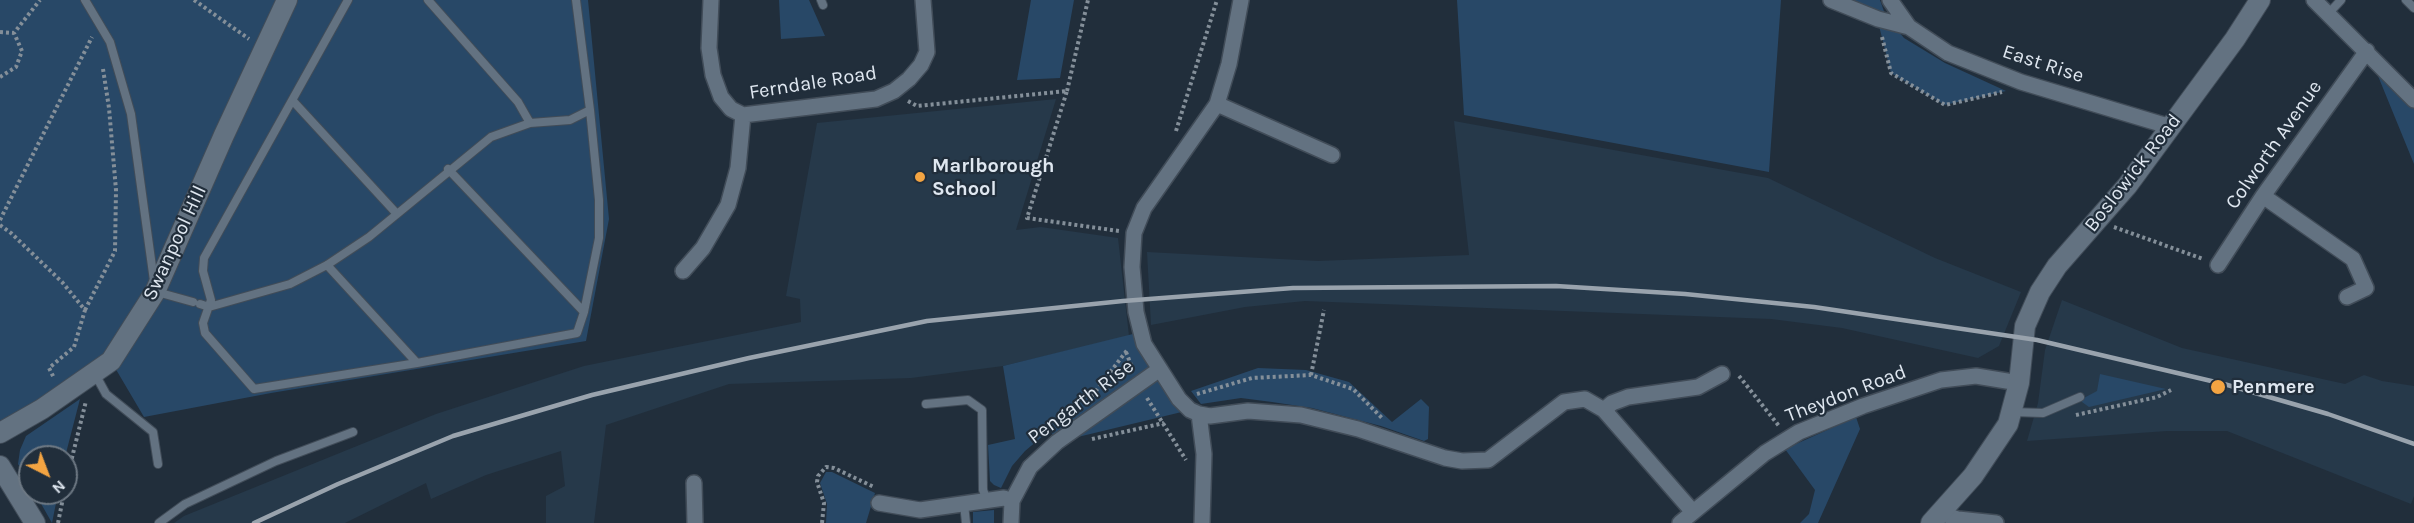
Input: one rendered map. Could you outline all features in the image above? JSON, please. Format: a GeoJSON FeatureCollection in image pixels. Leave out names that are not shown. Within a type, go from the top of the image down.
{"type":"FeatureCollection","features":[{"type":"Feature","properties":{"kind":"street","name":"Swanpool Hill"},"geometry":{"type":"LineString","coordinates":[[0,433],[42,409],[111,361],[155,292],[287,0]]}},
{"type":"Feature","properties":{"kind":"street","name":"Ferndale Road"},"geometry":{"type":"LineString","coordinates":[[711,0],[709,48],[713,75],[721,97],[731,109],[743,115],[876,99],[894,91],[921,65],[927,52],[923,0]]}},
{"type":"Feature","properties":{"kind":"street"},"geometry":{"type":"LineString","coordinates":[[1241,0],[1229,64],[1217,104],[1144,208],[1134,233],[1132,267],[1136,312],[1144,344],[1179,399],[1190,410],[1199,414],[1210,416],[1248,411],[1301,416],[1462,461],[1495,457],[1564,402],[1585,399],[1604,410],[1692,512]]}},
{"type":"Feature","properties":{"kind":"street","name":"East Rise"},"geometry":{"type":"LineString","coordinates":[[1831,0],[1878,19],[1909,27],[1948,53],[2021,82],[2170,127]]}},
{"type":"Feature","properties":{"kind":"street","name":"East Rise"},"geometry":{"type":"LineString","coordinates":[[1890,0],[1909,27]]}},
{"type":"Feature","properties":{"kind":"street","name":"Boslowick Road"},"geometry":{"type":"LineString","coordinates":[[1936,518],[1991,452],[2013,412],[2019,383],[2025,326],[2032,306],[2057,266],[2127,186],[2235,39],[2260,0]]}},
{"type":"Feature","properties":{"kind":"street"},"geometry":{"type":"LineString","coordinates":[[2314,0],[2414,100]]}},
{"type":"Feature","properties":{"kind":"street","name":"Colworth Avenue"},"geometry":{"type":"LineString","coordinates":[[2218,265],[2263,196],[2367,51]]}},
{"type":"Feature","properties":{"kind":"street"},"geometry":{"type":"LineString","coordinates":[[1217,104],[1332,154]]}},
{"type":"Feature","properties":{"kind":"street","name":"Ferndale Road"},"geometry":{"type":"LineString","coordinates":[[683,272],[703,248],[728,204],[738,168],[743,115]]}},
{"type":"Feature","properties":{"kind":"street"},"geometry":{"type":"LineString","coordinates":[[2263,196],[2353,259],[2366,288],[2347,297]]}},
{"type":"Feature","properties":{"kind":"street","name":"Pengarth Rise"},"geometry":{"type":"LineString","coordinates":[[1011,523],[1012,501],[1030,467],[1058,442],[1160,369]]}},
{"type":"Feature","properties":{"kind":"street"},"geometry":{"type":"LineString","coordinates":[[1604,410],[1612,403],[1628,397],[1698,387],[1722,374]]}},
{"type":"Feature","properties":{"kind":"street","name":"Theydon Road"},"geometry":{"type":"LineString","coordinates":[[1680,523],[1766,453],[1789,438],[1863,406],[1941,380],[1976,376],[2019,383]]}},
{"type":"Feature","properties":{"kind":"street"},"geometry":{"type":"LineString","coordinates":[[1199,414],[1204,471],[1202,523]]}},
{"type":"Feature","properties":{"kind":"street"},"geometry":{"type":"LineString","coordinates":[[0,466],[35,523]]}},
{"type":"Feature","properties":{"kind":"street"},"geometry":{"type":"LineString","coordinates":[[694,483],[695,523]]}},
{"type":"Feature","properties":{"kind":"street"},"geometry":{"type":"LineString","coordinates":[[879,503],[920,510],[1004,498],[1012,501]]}},
{"type":"Feature","properties":{"kind":"street"},"geometry":{"type":"LineString","coordinates":[[1936,518],[1996,523]]}},
{"type":"Feature","properties":{"kind":"lane"},"geometry":{"type":"LineString","coordinates":[[85,0],[110,42],[131,114],[155,292],[210,307],[291,284],[327,265],[397,214],[448,169],[491,137],[530,123],[570,120],[590,110]]}},
{"type":"Feature","properties":{"kind":"lane"},"geometry":{"type":"LineString","coordinates":[[348,0],[204,258],[202,271],[211,300],[204,322],[205,333],[254,389],[417,363],[577,333],[584,312],[599,238],[599,200],[576,0]]}},
{"type":"Feature","properties":{"kind":"lane"},"geometry":{"type":"LineString","coordinates":[[428,0],[518,102],[530,123]]}},
{"type":"Feature","properties":{"kind":"lane"},"geometry":{"type":"LineString","coordinates":[[2328,14],[2342,0]]}},
{"type":"Feature","properties":{"kind":"lane"},"geometry":{"type":"LineString","coordinates":[[2406,0],[2414,8]]}},
{"type":"Feature","properties":{"kind":"lane"},"geometry":{"type":"LineString","coordinates":[[293,101],[397,214]]}},
{"type":"Feature","properties":{"kind":"lane"},"geometry":{"type":"LineString","coordinates":[[448,169],[584,312]]}},
{"type":"Feature","properties":{"kind":"lane"},"geometry":{"type":"LineString","coordinates":[[327,265],[417,363]]}},
{"type":"Feature","properties":{"kind":"lane"},"geometry":{"type":"LineString","coordinates":[[94,373],[105,394],[153,432],[158,464]]}},
{"type":"Feature","properties":{"kind":"lane"},"geometry":{"type":"LineString","coordinates":[[2013,412],[2043,413],[2080,396]]}},
{"type":"Feature","properties":{"kind":"lane"},"geometry":{"type":"LineString","coordinates":[[926,404],[968,400],[982,410],[983,490],[987,500]]}},
{"type":"Feature","properties":{"kind":"lane"},"geometry":{"type":"LineString","coordinates":[[159,523],[185,504],[276,461],[353,432]]}},
{"type":"Feature","properties":{"kind":"lane"},"geometry":{"type":"LineString","coordinates":[[964,503],[966,523]]}},
{"type":"Feature","properties":{"kind":"path"},"geometry":{"type":"LineString","coordinates":[[14,33],[40,0]]}},
{"type":"Feature","properties":{"kind":"path"},"geometry":{"type":"LineString","coordinates":[[194,0],[252,41]]}},
{"type":"Feature","properties":{"kind":"path"},"geometry":{"type":"LineString","coordinates":[[1088,0],[1066,91],[1027,218],[1134,233]]}},
{"type":"Feature","properties":{"kind":"path"},"geometry":{"type":"LineString","coordinates":[[1174,138],[1217,0]]}},
{"type":"Feature","properties":{"kind":"path"},"geometry":{"type":"LineString","coordinates":[[1878,19],[1891,72],[1945,105],[2006,91],[2021,82]]}},
{"type":"Feature","properties":{"kind":"path"},"geometry":{"type":"LineString","coordinates":[[87,27],[96,45]]}},
{"type":"Feature","properties":{"kind":"path"},"geometry":{"type":"LineString","coordinates":[[0,32],[14,33]]}},
{"type":"Feature","properties":{"kind":"path"},"geometry":{"type":"LineString","coordinates":[[0,77],[16,67],[22,51],[14,33]]}},
{"type":"Feature","properties":{"kind":"path"},"geometry":{"type":"LineString","coordinates":[[0,220],[92,37]]}},
{"type":"Feature","properties":{"kind":"path"},"geometry":{"type":"LineString","coordinates":[[57,384],[48,368],[74,347],[85,310],[115,250],[116,190],[110,108],[102,64]]}},
{"type":"Feature","properties":{"kind":"path"},"geometry":{"type":"LineString","coordinates":[[894,91],[917,106],[1066,91]]}},
{"type":"Feature","properties":{"kind":"path"},"geometry":{"type":"LineString","coordinates":[[0,225],[62,282],[85,310]]}},
{"type":"Feature","properties":{"kind":"path"},"geometry":{"type":"LineString","coordinates":[[2106,225],[2218,265]]}},
{"type":"Feature","properties":{"kind":"path"},"geometry":{"type":"LineString","coordinates":[[1311,375],[1324,310]]}},
{"type":"Feature","properties":{"kind":"path"},"geometry":{"type":"LineString","coordinates":[[1085,405],[1141,332]]}},
{"type":"Feature","properties":{"kind":"path"},"geometry":{"type":"LineString","coordinates":[[1126,351],[1138,385],[1188,462],[1204,471]]}},
{"type":"Feature","properties":{"kind":"path"},"geometry":{"type":"LineString","coordinates":[[1722,374],[1735,371],[1789,438]]}},
{"type":"Feature","properties":{"kind":"path"},"geometry":{"type":"LineString","coordinates":[[76,445],[94,373]]}},
{"type":"Feature","properties":{"kind":"path"},"geometry":{"type":"LineString","coordinates":[[1179,399],[1252,378],[1311,375],[1353,389],[1366,400],[1403,444]]}},
{"type":"Feature","properties":{"kind":"path"},"geometry":{"type":"LineString","coordinates":[[2073,416],[2157,397],[2171,390]]}},
{"type":"Feature","properties":{"kind":"path"},"geometry":{"type":"LineString","coordinates":[[1058,442],[1068,446],[1164,423]]}},
{"type":"Feature","properties":{"kind":"path"},"geometry":{"type":"LineString","coordinates":[[822,523],[824,503],[817,482],[818,476],[826,467],[834,468],[882,491],[879,503]]}},
{"type":"Feature","properties":{"kind":"path"},"geometry":{"type":"LineString","coordinates":[[58,523],[62,505]]}},
{"type":"Feature","properties":{"kind":"shaded area"},"geometry":{"type":"Polygon","coordinates":[[[0,0],[588,0],[609,219],[586,341],[271,393],[144,417],[111,361],[0,432],[0,0]]]}},
{"type":"Feature","properties":{"kind":"shaded area"},"geometry":{"type":"Polygon","coordinates":[[[779,0],[809,0],[825,36],[781,39],[779,0]]]}},
{"type":"Feature","properties":{"kind":"shaded area"},"geometry":{"type":"Polygon","coordinates":[[[1031,0],[1074,0],[1060,78],[1017,80],[1031,0]]]}},
{"type":"Feature","properties":{"kind":"shaded area"},"geometry":{"type":"Polygon","coordinates":[[[1457,0],[1781,0],[1769,172],[1464,115],[1457,0]]]}},
{"type":"Feature","properties":{"kind":"shaded area"},"geometry":{"type":"Polygon","coordinates":[[[1843,0],[1880,0],[1886,17],[1904,38],[1945,63],[2006,91],[1945,105],[1891,73],[1878,22],[1843,0]]]}},
{"type":"Feature","properties":{"kind":"shaded area"},"geometry":{"type":"Polygon","coordinates":[[[2376,71],[2414,109],[2414,164],[2376,71]]]}},
{"type":"Feature","properties":{"kind":"shaded area"},"geometry":{"type":"Polygon","coordinates":[[[1056,99],[1016,230],[1041,227],[1118,238],[1129,336],[1003,366],[911,378],[729,384],[606,425],[594,523],[546,523],[546,496],[565,486],[561,451],[486,475],[431,499],[426,483],[345,523],[174,523],[184,516],[436,414],[584,366],[801,322],[800,299],[786,296],[817,123],[1056,99]]]}},
{"type":"Feature","properties":{"kind":"shaded area"},"geometry":{"type":"Polygon","coordinates":[[[1454,121],[1768,178],[1935,258],[2021,292],[1999,346],[1978,358],[1842,328],[1771,319],[1305,301],[1245,307],[1151,325],[1147,252],[1318,261],[1469,255],[1454,121]]]}},
{"type":"Feature","properties":{"kind":"shaded area"},"geometry":{"type":"Polygon","coordinates":[[[2062,300],[2182,348],[2345,384],[2364,375],[2382,381],[2414,386],[2414,496],[2411,504],[2227,431],[2167,431],[2027,441],[2038,403],[2045,350],[2062,300]]]}},
{"type":"Feature","properties":{"kind":"shaded area"},"geometry":{"type":"Polygon","coordinates":[[[1141,332],[1190,410],[1057,442],[1050,430],[1025,451],[1012,466],[1001,488],[994,485],[990,481],[988,445],[1015,439],[1003,366],[1141,332]]]}},
{"type":"Feature","properties":{"kind":"shaded area"},"geometry":{"type":"Polygon","coordinates":[[[1258,368],[1306,370],[1349,382],[1392,422],[1421,399],[1429,407],[1428,439],[1424,441],[1381,426],[1312,408],[1241,398],[1201,404],[1191,391],[1258,368]]]}},
{"type":"Feature","properties":{"kind":"shaded area"},"geometry":{"type":"Polygon","coordinates":[[[2100,374],[2166,389],[2089,407],[2082,402],[2082,399],[2097,391],[2100,374]]]}},
{"type":"Feature","properties":{"kind":"shaded area"},"geometry":{"type":"Polygon","coordinates":[[[80,399],[68,445],[22,445],[26,436],[80,399]]]}},
{"type":"Feature","properties":{"kind":"shaded area"},"geometry":{"type":"Polygon","coordinates":[[[1856,417],[1860,429],[1818,523],[1800,523],[1809,514],[1815,490],[1785,449],[1856,417]]]}},
{"type":"Feature","properties":{"kind":"shaded area"},"geometry":{"type":"Polygon","coordinates":[[[826,472],[832,472],[875,493],[866,523],[826,523],[827,504],[820,483],[826,472]]]}},
{"type":"Feature","properties":{"kind":"shaded area"},"geometry":{"type":"Polygon","coordinates":[[[42,505],[56,505],[52,523],[42,505]]]}},
{"type":"Feature","properties":{"kind":"shaded area"},"geometry":{"type":"Polygon","coordinates":[[[994,510],[994,523],[973,523],[973,512],[994,510]]]}},
{"type":"Feature","properties":{"kind":"railway"},"geometry":{"type":"LineString","coordinates":[[254,523],[338,484],[453,436],[592,395],[749,358],[927,321],[1123,301],[1293,288],[1556,286],[1685,294],[1814,307],[2037,340],[2224,384],[2328,414],[2414,444]]}},
{"type":"Feature","properties":{"kind":"place","name":"Marlborough School"},"geometry":{"type":"Point","coordinates":[920,177]}},
{"type":"Feature","properties":{"kind":"place","name":"Penmere"},"geometry":{"type":"Point","coordinates":[2218,387]}}]}
